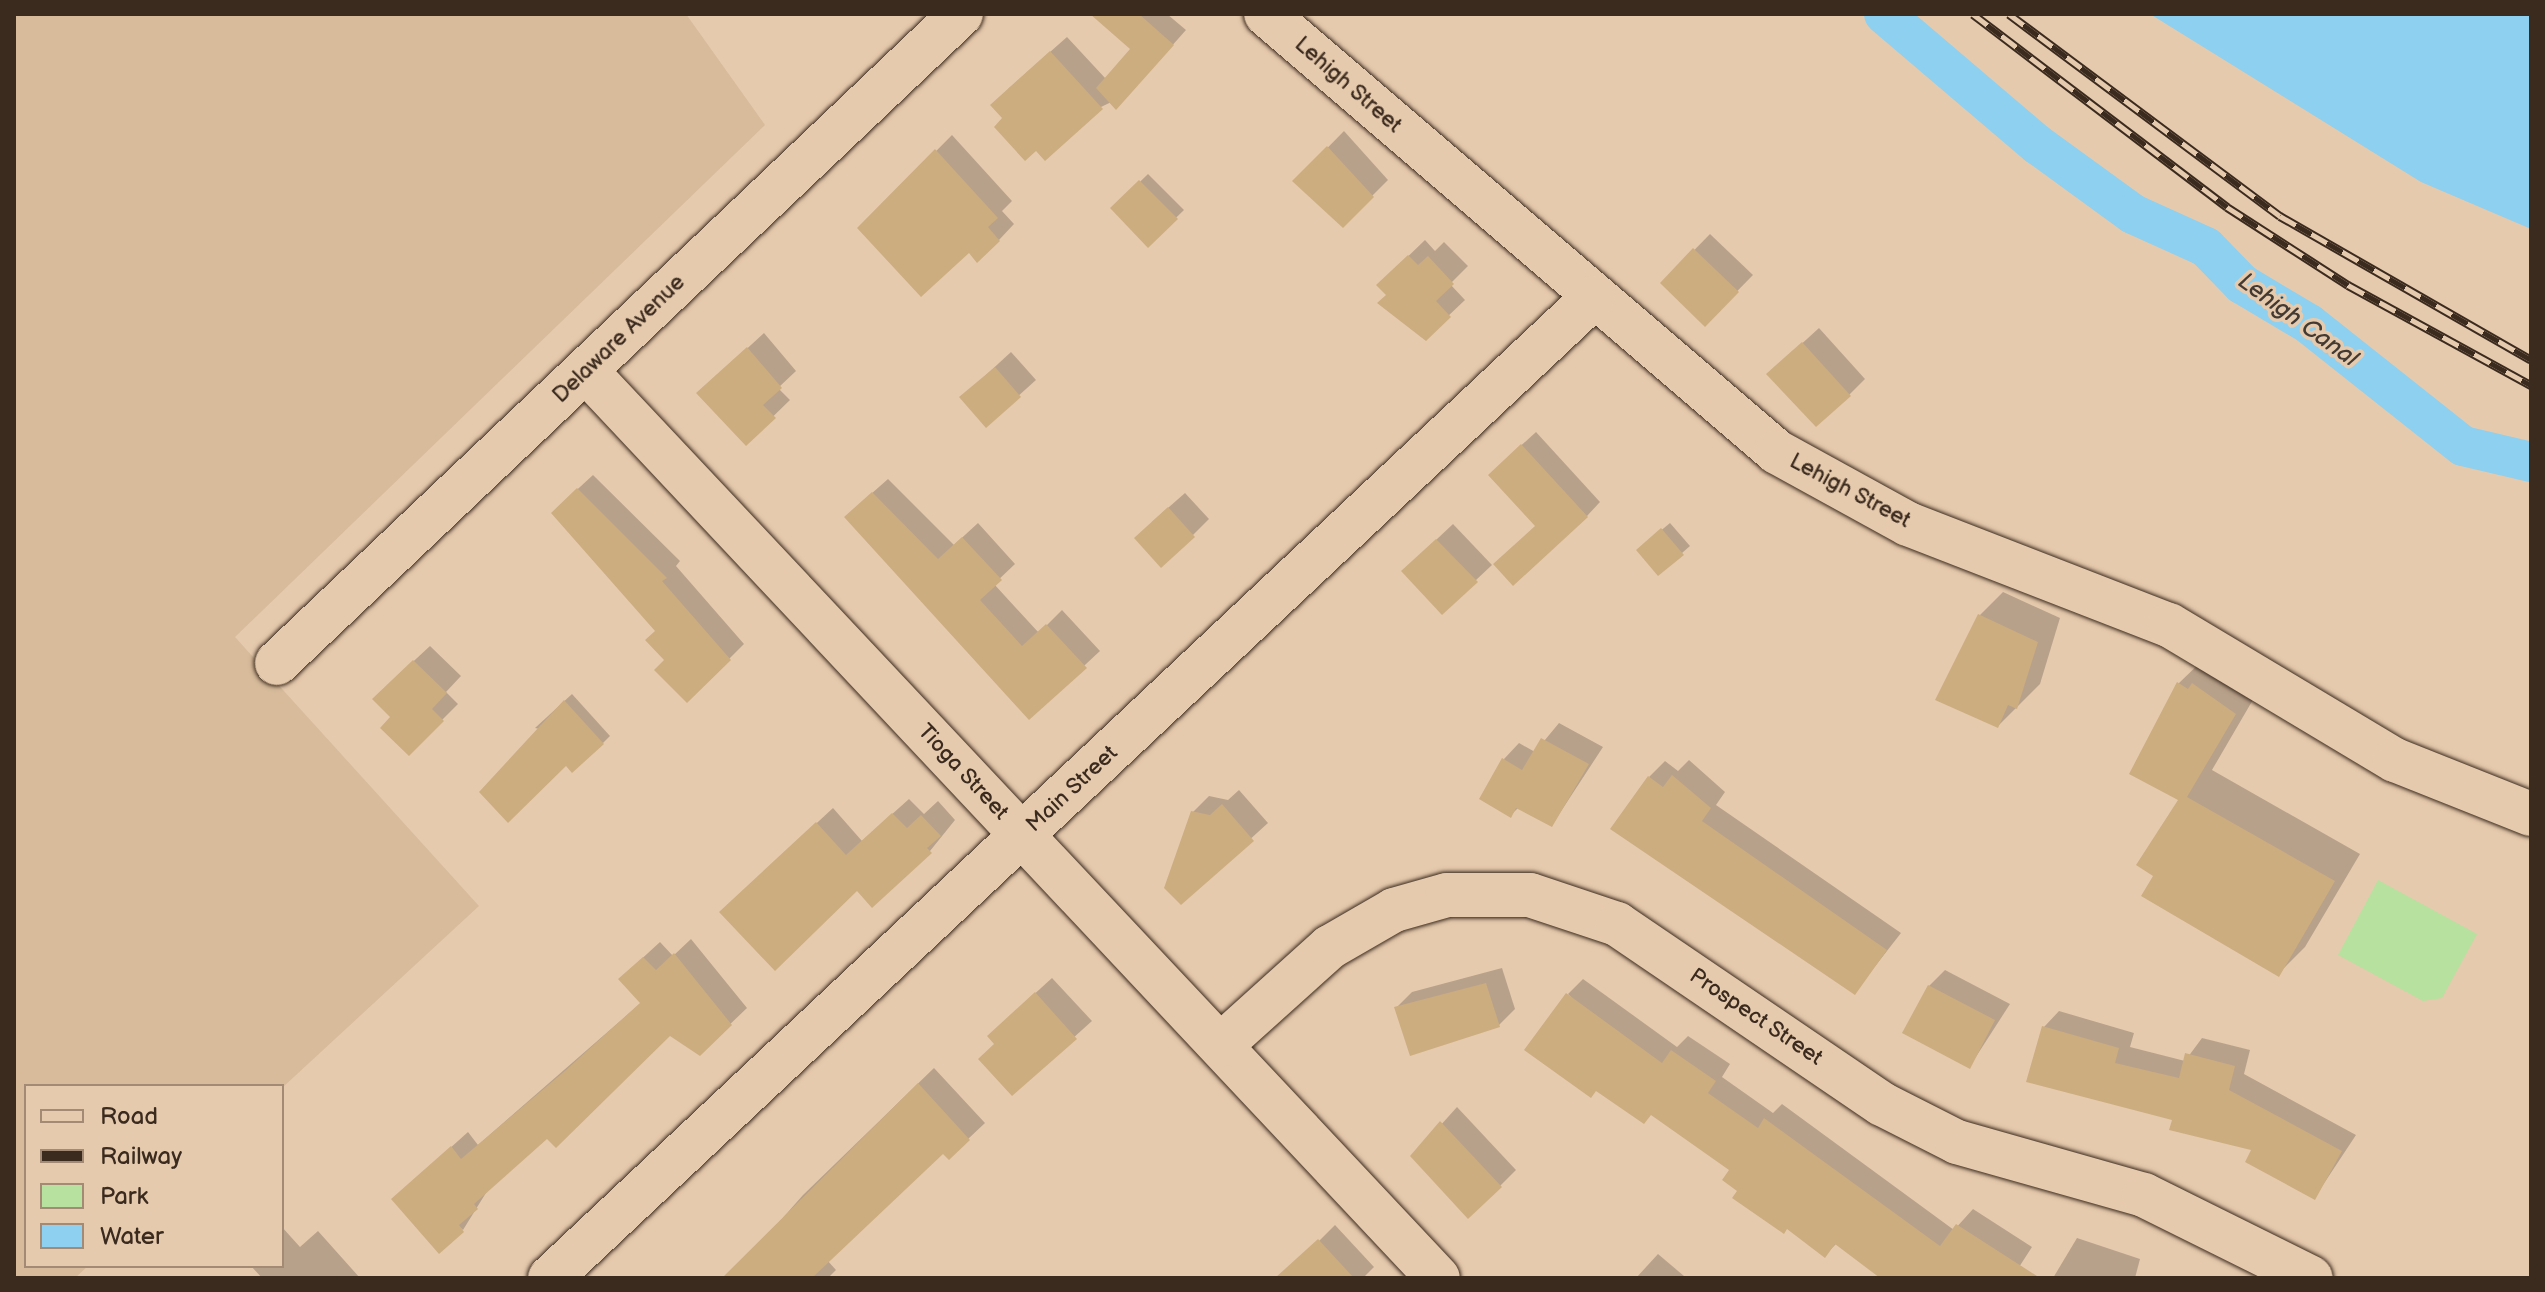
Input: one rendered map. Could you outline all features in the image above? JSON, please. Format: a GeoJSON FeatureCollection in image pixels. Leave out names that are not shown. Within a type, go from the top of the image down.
{"type":"FeatureCollection","features":[{"type":"Feature","properties":{"kind":"street","name":"Delaware Avenue"},"geometry":{"type":"LineString","coordinates":[[277,663],[961,14]]}},
{"type":"Feature","properties":{"kind":"street","name":"Lehigh Street"},"geometry":{"type":"LineString","coordinates":[[1266,14],[1717,406],[1819,478],[1908,524],[2169,625],[2395,760],[2531,814]]}},
{"type":"Feature","properties":{"kind":"street","name":"Main Street"},"geometry":{"type":"LineString","coordinates":[[550,1278],[1593,298]]}},
{"type":"Feature","properties":{"kind":"street","name":"Tioga Street"},"geometry":{"type":"LineString","coordinates":[[586,371],[1438,1278]]}},
{"type":"Feature","properties":{"kind":"street","name":"Prospect Street"},"geometry":{"type":"LineString","coordinates":[[1221,1045],[1330,947],[1394,910],[1447,895],[1530,895],[1617,924],[1882,1104],[1957,1142],[2144,1195],[2311,1278]]}},
{"type":"Feature","properties":{"kind":"shaded area"},"geometry":{"type":"Polygon","coordinates":[[[14,14],[686,14],[765,125],[235,637],[479,906],[284,1086],[24,1084],[24,1268],[86,1268],[75,1278],[14,1278],[14,14]]]}},
{"type":"Feature","properties":{"kind":"green space"},"geometry":{"type":"Polygon","coordinates":[[[2378,880],[2477,934],[2442,998],[2423,1001],[2338,955],[2378,880]]]}},
{"type":"Feature","properties":{"kind":"water"},"geometry":{"type":"Polygon","coordinates":[[[2150,14],[2531,14],[2531,229],[2421,182],[2150,14]]]}},
{"type":"Feature","properties":{"kind":"building"},"geometry":{"type":"Polygon","coordinates":[[[1090,14],[1139,14],[1174,45],[1116,110],[1096,88],[1130,49],[1090,14]]]}},
{"type":"Feature","properties":{"kind":"building"},"geometry":{"type":"Polygon","coordinates":[[[1050,51],[1103,109],[1045,161],[1036,151],[1025,161],[994,127],[1002,118],[990,105],[1050,51]]]}},
{"type":"Feature","properties":{"kind":"building"},"geometry":{"type":"Polygon","coordinates":[[[1327,146],[1374,197],[1343,228],[1292,181],[1327,146]]]}},
{"type":"Feature","properties":{"kind":"building"},"geometry":{"type":"Polygon","coordinates":[[[935,149],[998,218],[988,227],[1000,241],[977,263],[969,253],[921,297],[857,228],[935,149]]]}},
{"type":"Feature","properties":{"kind":"building"},"geometry":{"type":"Polygon","coordinates":[[[1139,180],[1178,219],[1148,248],[1110,208],[1139,180]]]}},
{"type":"Feature","properties":{"kind":"building"},"geometry":{"type":"Polygon","coordinates":[[[1693,248],[1739,292],[1705,327],[1660,283],[1693,248]]]}},
{"type":"Feature","properties":{"kind":"building"},"geometry":{"type":"Polygon","coordinates":[[[1408,255],[1418,265],[1428,256],[1454,284],[1436,301],[1451,317],[1426,341],[1377,303],[1386,295],[1376,285],[1408,255]]]}},
{"type":"Feature","properties":{"kind":"building"},"geometry":{"type":"Polygon","coordinates":[[[1802,342],[1851,396],[1816,427],[1766,374],[1802,342]]]}},
{"type":"Feature","properties":{"kind":"building"},"geometry":{"type":"Polygon","coordinates":[[[747,347],[782,388],[763,405],[776,418],[746,446],[696,393],[747,347]]]}},
{"type":"Feature","properties":{"kind":"building"},"geometry":{"type":"Polygon","coordinates":[[[995,367],[1021,397],[986,428],[959,397],[995,367]]]}},
{"type":"Feature","properties":{"kind":"building"},"geometry":{"type":"Polygon","coordinates":[[[1521,444],[1588,517],[1513,586],[1493,564],[1535,526],[1488,475],[1521,444]]]}},
{"type":"Feature","properties":{"kind":"building"},"geometry":{"type":"Polygon","coordinates":[[[577,488],[667,578],[662,581],[731,660],[687,703],[654,670],[664,660],[645,640],[655,631],[551,513],[577,488]]]}},
{"type":"Feature","properties":{"kind":"building"},"geometry":{"type":"Polygon","coordinates":[[[872,492],[938,559],[962,537],[1002,580],[980,600],[1022,646],[1046,624],[1087,668],[1029,720],[844,517],[872,492]]]}},
{"type":"Feature","properties":{"kind":"building"},"geometry":{"type":"Polygon","coordinates":[[[1168,507],[1195,537],[1161,568],[1134,538],[1168,507]]]}},
{"type":"Feature","properties":{"kind":"building"},"geometry":{"type":"Polygon","coordinates":[[[1661,528],[1684,555],[1658,576],[1636,550],[1661,528]]]}},
{"type":"Feature","properties":{"kind":"building"},"geometry":{"type":"Polygon","coordinates":[[[1436,539],[1478,582],[1442,615],[1401,571],[1436,539]]]}},
{"type":"Feature","properties":{"kind":"building"},"geometry":{"type":"Polygon","coordinates":[[[1978,614],[2038,642],[2017,709],[2008,705],[1998,728],[1935,700],[1978,614]]]}},
{"type":"Feature","properties":{"kind":"building"},"geometry":{"type":"Polygon","coordinates":[[[413,660],[447,693],[432,709],[444,721],[409,756],[380,728],[390,717],[372,699],[413,660]]]}},
{"type":"Feature","properties":{"kind":"building"},"geometry":{"type":"Polygon","coordinates":[[[2177,682],[2188,689],[2192,683],[2236,714],[2187,797],[2335,881],[2279,977],[2141,896],[2153,876],[2136,865],[2178,800],[2129,774],[2177,682]]]}},
{"type":"Feature","properties":{"kind":"building"},"geometry":{"type":"Polygon","coordinates":[[[564,700],[604,744],[572,773],[566,766],[508,823],[479,792],[564,700]]]}},
{"type":"Feature","properties":{"kind":"building"},"geometry":{"type":"Polygon","coordinates":[[[1541,738],[1589,764],[1552,827],[1516,808],[1511,818],[1479,799],[1502,758],[1522,770],[1541,738]]]}},
{"type":"Feature","properties":{"kind":"building"},"geometry":{"type":"Polygon","coordinates":[[[1672,775],[1711,808],[1702,821],[1887,950],[1855,995],[1610,829],[1648,776],[1663,787],[1672,775]]]}},
{"type":"Feature","properties":{"kind":"building"},"geometry":{"type":"Polygon","coordinates":[[[1222,804],[1254,841],[1181,905],[1164,888],[1191,811],[1210,815],[1222,804]]]}},
{"type":"Feature","properties":{"kind":"building"},"geometry":{"type":"Polygon","coordinates":[[[892,813],[907,828],[921,815],[941,836],[927,848],[932,853],[872,908],[857,891],[775,971],[719,912],[816,822],[846,855],[892,813]]]}},
{"type":"Feature","properties":{"kind":"building"},"geometry":{"type":"Polygon","coordinates":[[[674,953],[732,1025],[700,1056],[670,1036],[556,1148],[547,1139],[474,1204],[478,1209],[459,1225],[464,1232],[439,1254],[391,1199],[451,1146],[461,1159],[566,1070],[640,1003],[618,979],[643,957],[656,970],[674,953]]]}},
{"type":"Feature","properties":{"kind":"building"},"geometry":{"type":"Polygon","coordinates":[[[1486,983],[1500,1027],[1410,1056],[1394,1007],[1486,983]]]}},
{"type":"Feature","properties":{"kind":"building"},"geometry":{"type":"Polygon","coordinates":[[[1928,985],[1995,1020],[1970,1069],[1902,1033],[1928,985]]]}},
{"type":"Feature","properties":{"kind":"building"},"geometry":{"type":"Polygon","coordinates":[[[1035,992],[1077,1039],[1012,1096],[978,1059],[994,1044],[987,1036],[1035,992]]]}},
{"type":"Feature","properties":{"kind":"building"},"geometry":{"type":"Polygon","coordinates":[[[1566,993],[1662,1063],[1671,1050],[1716,1081],[1708,1093],[1758,1128],[1764,1118],[1940,1246],[1956,1224],[2040,1278],[1880,1278],[1835,1244],[1825,1258],[1787,1229],[1784,1234],[1732,1198],[1737,1191],[1722,1180],[1729,1170],[1651,1115],[1644,1124],[1596,1091],[1591,1098],[1524,1050],[1566,993]]]}},
{"type":"Feature","properties":{"kind":"building"},"geometry":{"type":"Polygon","coordinates":[[[2042,1026],[2119,1048],[2115,1063],[2179,1078],[2185,1053],[2235,1066],[2229,1090],[2342,1151],[2315,1200],[2245,1162],[2251,1150],[2169,1130],[2172,1120],[2026,1082],[2042,1026]]]}},
{"type":"Feature","properties":{"kind":"building"},"geometry":{"type":"Polygon","coordinates":[[[918,1083],[970,1140],[949,1160],[943,1154],[812,1278],[722,1278],[918,1083]]]}},
{"type":"Feature","properties":{"kind":"building"},"geometry":{"type":"Polygon","coordinates":[[[1440,1121],[1502,1187],[1468,1219],[1410,1156],[1440,1121]]]}},
{"type":"Feature","properties":{"kind":"building"},"geometry":{"type":"Polygon","coordinates":[[[1318,1239],[1354,1278],[1275,1278],[1318,1239]]]}},
{"type":"Feature","properties":{"kind":"waterway","name":"Lehigh Canal"},"geometry":{"type":"LineString","coordinates":[[1884,14],[2038,145],[2133,214],[2206,247],[2242,284],[2309,324],[2463,446],[2531,462]]}},
{"type":"Feature","properties":{"kind":"railway"},"geometry":{"type":"LineString","coordinates":[[1973,14],[2227,207],[2348,285],[2531,385]]}},
{"type":"Feature","properties":{"kind":"railway"},"geometry":{"type":"LineString","coordinates":[[2009,14],[2280,216],[2531,360]]}}]}
